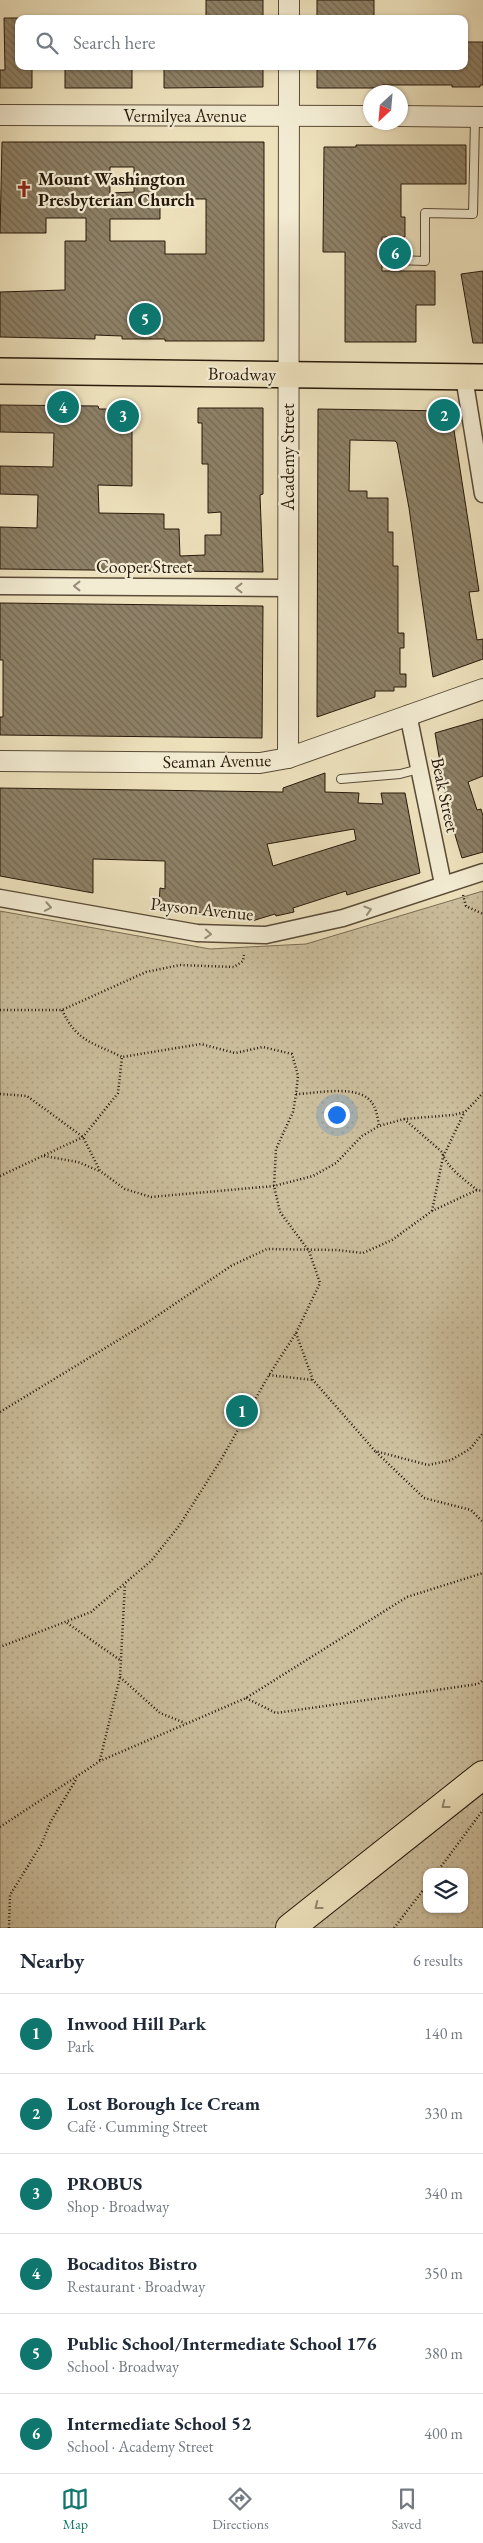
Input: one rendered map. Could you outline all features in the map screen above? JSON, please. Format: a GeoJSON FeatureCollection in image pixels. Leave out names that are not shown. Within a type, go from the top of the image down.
{"type":"FeatureCollection","features":[{"type":"Feature","properties":{"kind":"highway"},"geometry":{"type":"LineString","coordinates":[[290,1928],[483,1775]]}},
{"type":"Feature","properties":{"kind":"main road","name":"Broadway"},"geometry":{"type":"LineString","coordinates":[[0,371],[473,377]]}},
{"type":"Feature","properties":{"kind":"street"},"geometry":{"type":"LineString","coordinates":[[289,0],[289,15]]}},
{"type":"Feature","properties":{"kind":"street","name":"Academy Street"},"geometry":{"type":"LineString","coordinates":[[288,758],[289,70]]}},
{"type":"Feature","properties":{"kind":"street","name":"Vermilyea Avenue"},"geometry":{"type":"LineString","coordinates":[[0,115],[363,116]]}},
{"type":"Feature","properties":{"kind":"street"},"geometry":{"type":"LineString","coordinates":[[408,116],[479,117]]}},
{"type":"Feature","properties":{"kind":"street"},"geometry":{"type":"LineString","coordinates":[[473,377],[483,494]]}},
{"type":"Feature","properties":{"kind":"street","name":"Cooper Street"},"geometry":{"type":"LineString","coordinates":[[0,586],[288,588]]}},
{"type":"Feature","properties":{"kind":"street","name":"Seaman Avenue"},"geometry":{"type":"LineString","coordinates":[[0,761],[260,763],[288,758],[483,689]]}},
{"type":"Feature","properties":{"kind":"street","name":"Beak Street"},"geometry":{"type":"LineString","coordinates":[[408,714],[443,884]]}},
{"type":"Feature","properties":{"kind":"street","name":"Payson Avenue"},"geometry":{"type":"LineString","coordinates":[[0,898],[197,933],[266,935],[343,918],[483,872]]}},
{"type":"Feature","properties":{"kind":"lane"},"geometry":{"type":"LineString","coordinates":[[397,260],[425,261],[425,213],[473,214],[479,117]]}},
{"type":"Feature","properties":{"kind":"lane"},"geometry":{"type":"LineString","coordinates":[[341,779],[400,774],[420,769]]}},
{"type":"Feature","properties":{"kind":"path"},"geometry":{"type":"LineString","coordinates":[[463,894],[466,906],[483,914]]}},
{"type":"Feature","properties":{"kind":"path"},"geometry":{"type":"LineString","coordinates":[[0,1010],[62,1010],[146,972],[180,965],[234,967],[243,961],[244,955]]}},
{"type":"Feature","properties":{"kind":"path"},"geometry":{"type":"LineString","coordinates":[[0,1647],[67,1623],[91,1612],[151,1561],[179,1526],[222,1458],[268,1376],[296,1333],[320,1282],[309,1251],[280,1212],[274,1186],[276,1149],[293,1112],[296,1094],[298,1076],[292,1054],[263,1047],[235,1053],[201,1044],[122,1057],[80,1039],[69,1027],[62,1010]]}},
{"type":"Feature","properties":{"kind":"path"},"geometry":{"type":"LineString","coordinates":[[0,1176],[82,1137],[118,1093],[122,1057]]}},
{"type":"Feature","properties":{"kind":"path"},"geometry":{"type":"LineString","coordinates":[[296,1094],[341,1090],[363,1096],[374,1106],[379,1126]]}},
{"type":"Feature","properties":{"kind":"path"},"geometry":{"type":"LineString","coordinates":[[432,1211],[443,1157],[464,1112],[483,1093]]}},
{"type":"Feature","properties":{"kind":"path"},"geometry":{"type":"LineString","coordinates":[[0,1094],[27,1096],[82,1137],[100,1172]]}},
{"type":"Feature","properties":{"kind":"path"},"geometry":{"type":"LineString","coordinates":[[42,1156],[78,1162],[100,1172],[125,1189],[151,1197],[274,1186],[312,1176],[336,1163],[362,1136],[379,1126],[404,1119],[453,1115],[464,1112]]}},
{"type":"Feature","properties":{"kind":"path"},"geometry":{"type":"LineString","coordinates":[[404,1119],[442,1152],[443,1157],[462,1178],[477,1190],[483,1191]]}},
{"type":"Feature","properties":{"kind":"path"},"geometry":{"type":"LineString","coordinates":[[0,1412],[141,1326],[231,1266],[267,1249],[337,1250],[363,1253],[392,1240],[432,1211],[477,1190]]}},
{"type":"Feature","properties":{"kind":"path"},"geometry":{"type":"LineString","coordinates":[[296,1333],[313,1380],[375,1451],[424,1498],[471,1510],[483,1522]]}},
{"type":"Feature","properties":{"kind":"path"},"geometry":{"type":"LineString","coordinates":[[268,1376],[313,1380]]}},
{"type":"Feature","properties":{"kind":"path"},"geometry":{"type":"LineString","coordinates":[[375,1451],[428,1465],[451,1460],[470,1449],[483,1433]]}},
{"type":"Feature","properties":{"kind":"path"},"geometry":{"type":"LineString","coordinates":[[0,1826],[100,1761],[246,1698],[407,1597],[483,1573]]}},
{"type":"Feature","properties":{"kind":"path"},"geometry":{"type":"LineString","coordinates":[[100,1761],[120,1677],[125,1584]]}},
{"type":"Feature","properties":{"kind":"path"},"geometry":{"type":"LineString","coordinates":[[67,1623],[120,1660]]}},
{"type":"Feature","properties":{"kind":"path"},"geometry":{"type":"LineString","coordinates":[[120,1677],[160,1713],[186,1723]]}},
{"type":"Feature","properties":{"kind":"path"},"geometry":{"type":"LineString","coordinates":[[246,1698],[276,1713],[478,1684],[483,1680]]}},
{"type":"Feature","properties":{"kind":"path"},"geometry":{"type":"LineString","coordinates":[[9,1928],[10,1895],[41,1845],[51,1821],[78,1777]]}},
{"type":"Feature","properties":{"kind":"path"},"geometry":{"type":"LineString","coordinates":[[440,1868],[483,1810]]}},
{"type":"Feature","properties":{"kind":"path"},"geometry":{"type":"LineString","coordinates":[[394,1928],[423,1890]]}},
{"type":"Feature","properties":{"kind":"shaded area"},"geometry":{"type":"Polygon","coordinates":[[[483,891],[483,1928],[0,1928],[0,911],[210,949],[306,944],[483,891]]]}},
{"type":"Feature","properties":{"kind":"building"},"geometry":{"type":"Polygon","coordinates":[[[206,0],[263,0],[263,15],[206,15],[206,0]]]}},
{"type":"Feature","properties":{"kind":"building"},"geometry":{"type":"Polygon","coordinates":[[[317,0],[374,0],[374,15],[317,15],[317,0]]]}},
{"type":"Feature","properties":{"kind":"building"},"geometry":{"type":"Polygon","coordinates":[[[4,18],[15,18],[15,70],[32,70],[32,88],[0,88],[0,70],[5,70],[4,18]]]}},
{"type":"Feature","properties":{"kind":"building"},"geometry":{"type":"Polygon","coordinates":[[[468,42],[483,42],[483,85],[480,85],[480,87],[452,87],[452,85],[363,85],[363,88],[317,88],[317,70],[468,70],[468,42]]]}},
{"type":"Feature","properties":{"kind":"building"},"geometry":{"type":"Polygon","coordinates":[[[65,70],[132,70],[132,88],[65,88],[65,70]]]}},
{"type":"Feature","properties":{"kind":"building"},"geometry":{"type":"Polygon","coordinates":[[[164,70],[263,70],[263,87],[164,88],[164,70]]]}},
{"type":"Feature","properties":{"kind":"building"},"geometry":{"type":"Polygon","coordinates":[[[2,142],[264,142],[264,341],[165,341],[165,339],[122,339],[122,336],[95,335],[95,339],[0,337],[0,292],[65,290],[65,241],[86,241],[86,218],[46,218],[46,233],[0,233],[2,142]],[[110,167],[110,193],[134,192],[134,167],[110,167]],[[160,199],[160,219],[110,219],[110,241],[165,241],[165,254],[206,254],[206,199],[160,199]]]}},
{"type":"Feature","properties":{"kind":"building"},"geometry":{"type":"Polygon","coordinates":[[[356,145],[466,145],[466,184],[401,184],[401,217],[405,217],[405,237],[382,237],[382,271],[435,271],[435,305],[416,305],[416,342],[345,342],[345,252],[323,252],[324,147],[356,147],[356,145]]]}},
{"type":"Feature","properties":{"kind":"building"},"geometry":{"type":"Polygon","coordinates":[[[483,271],[483,343],[473,343],[461,274],[483,271]]]}},
{"type":"Feature","properties":{"kind":"building"},"geometry":{"type":"Polygon","coordinates":[[[0,405],[98,406],[99,409],[132,409],[132,486],[98,485],[99,513],[164,514],[164,529],[179,529],[180,556],[205,555],[205,535],[221,535],[221,512],[208,513],[208,464],[202,464],[202,423],[198,423],[198,408],[263,408],[263,494],[260,495],[263,572],[0,569],[0,527],[37,528],[38,495],[0,494],[0,466],[53,467],[54,433],[0,432],[0,405]]]}},
{"type":"Feature","properties":{"kind":"building"},"geometry":{"type":"Polygon","coordinates":[[[318,409],[451,411],[479,591],[469,592],[477,640],[483,639],[483,659],[433,677],[409,508],[397,443],[395,441],[350,440],[349,491],[367,491],[367,498],[388,498],[388,532],[393,532],[393,566],[398,566],[398,633],[404,633],[404,648],[400,648],[400,674],[406,674],[406,687],[394,687],[394,691],[375,691],[375,697],[317,717],[318,409]]]}},
{"type":"Feature","properties":{"kind":"building"},"geometry":{"type":"Polygon","coordinates":[[[0,603],[263,606],[262,738],[0,735],[0,717],[3,717],[3,660],[0,660],[0,603]]]}},
{"type":"Feature","properties":{"kind":"building"},"geometry":{"type":"Polygon","coordinates":[[[483,719],[483,776],[468,782],[477,810],[481,809],[483,816],[483,852],[462,858],[450,818],[453,817],[446,797],[435,733],[483,719]]]}},
{"type":"Feature","properties":{"kind":"building"},"geometry":{"type":"Polygon","coordinates":[[[325,773],[325,792],[359,793],[358,803],[383,804],[381,793],[405,793],[420,873],[347,895],[346,891],[293,908],[294,912],[276,916],[275,914],[252,921],[250,916],[243,919],[159,904],[160,888],[165,889],[165,861],[93,859],[93,893],[0,876],[0,788],[283,792],[283,788],[325,773]],[[354,829],[267,844],[273,866],[356,840],[354,829]]]}},
{"type":"Feature","properties":{"kind":"place","name":"Mount Washington Presbyterian Church"},"geometry":{"type":"Point","coordinates":[24,189]}},
{"type":"Feature","properties":{"kind":"place","name":"Intermediate School 52"},"geometry":{"type":"Point","coordinates":[395,253]}},
{"type":"Feature","properties":{"kind":"place","name":"Public School/Intermediate School 176"},"geometry":{"type":"Point","coordinates":[145,319]}},
{"type":"Feature","properties":{"kind":"place","name":"Bocaditos Bistro"},"geometry":{"type":"Point","coordinates":[63,407]}},
{"type":"Feature","properties":{"kind":"place","name":"Lost Borough Ice Cream"},"geometry":{"type":"Point","coordinates":[444,415]}},
{"type":"Feature","properties":{"kind":"place","name":"PROBUS"},"geometry":{"type":"Point","coordinates":[123,416]}},
{"type":"Feature","properties":{"kind":"place","name":"Inwood Hill Park"},"geometry":{"type":"Point","coordinates":[242,1411]}}]}
